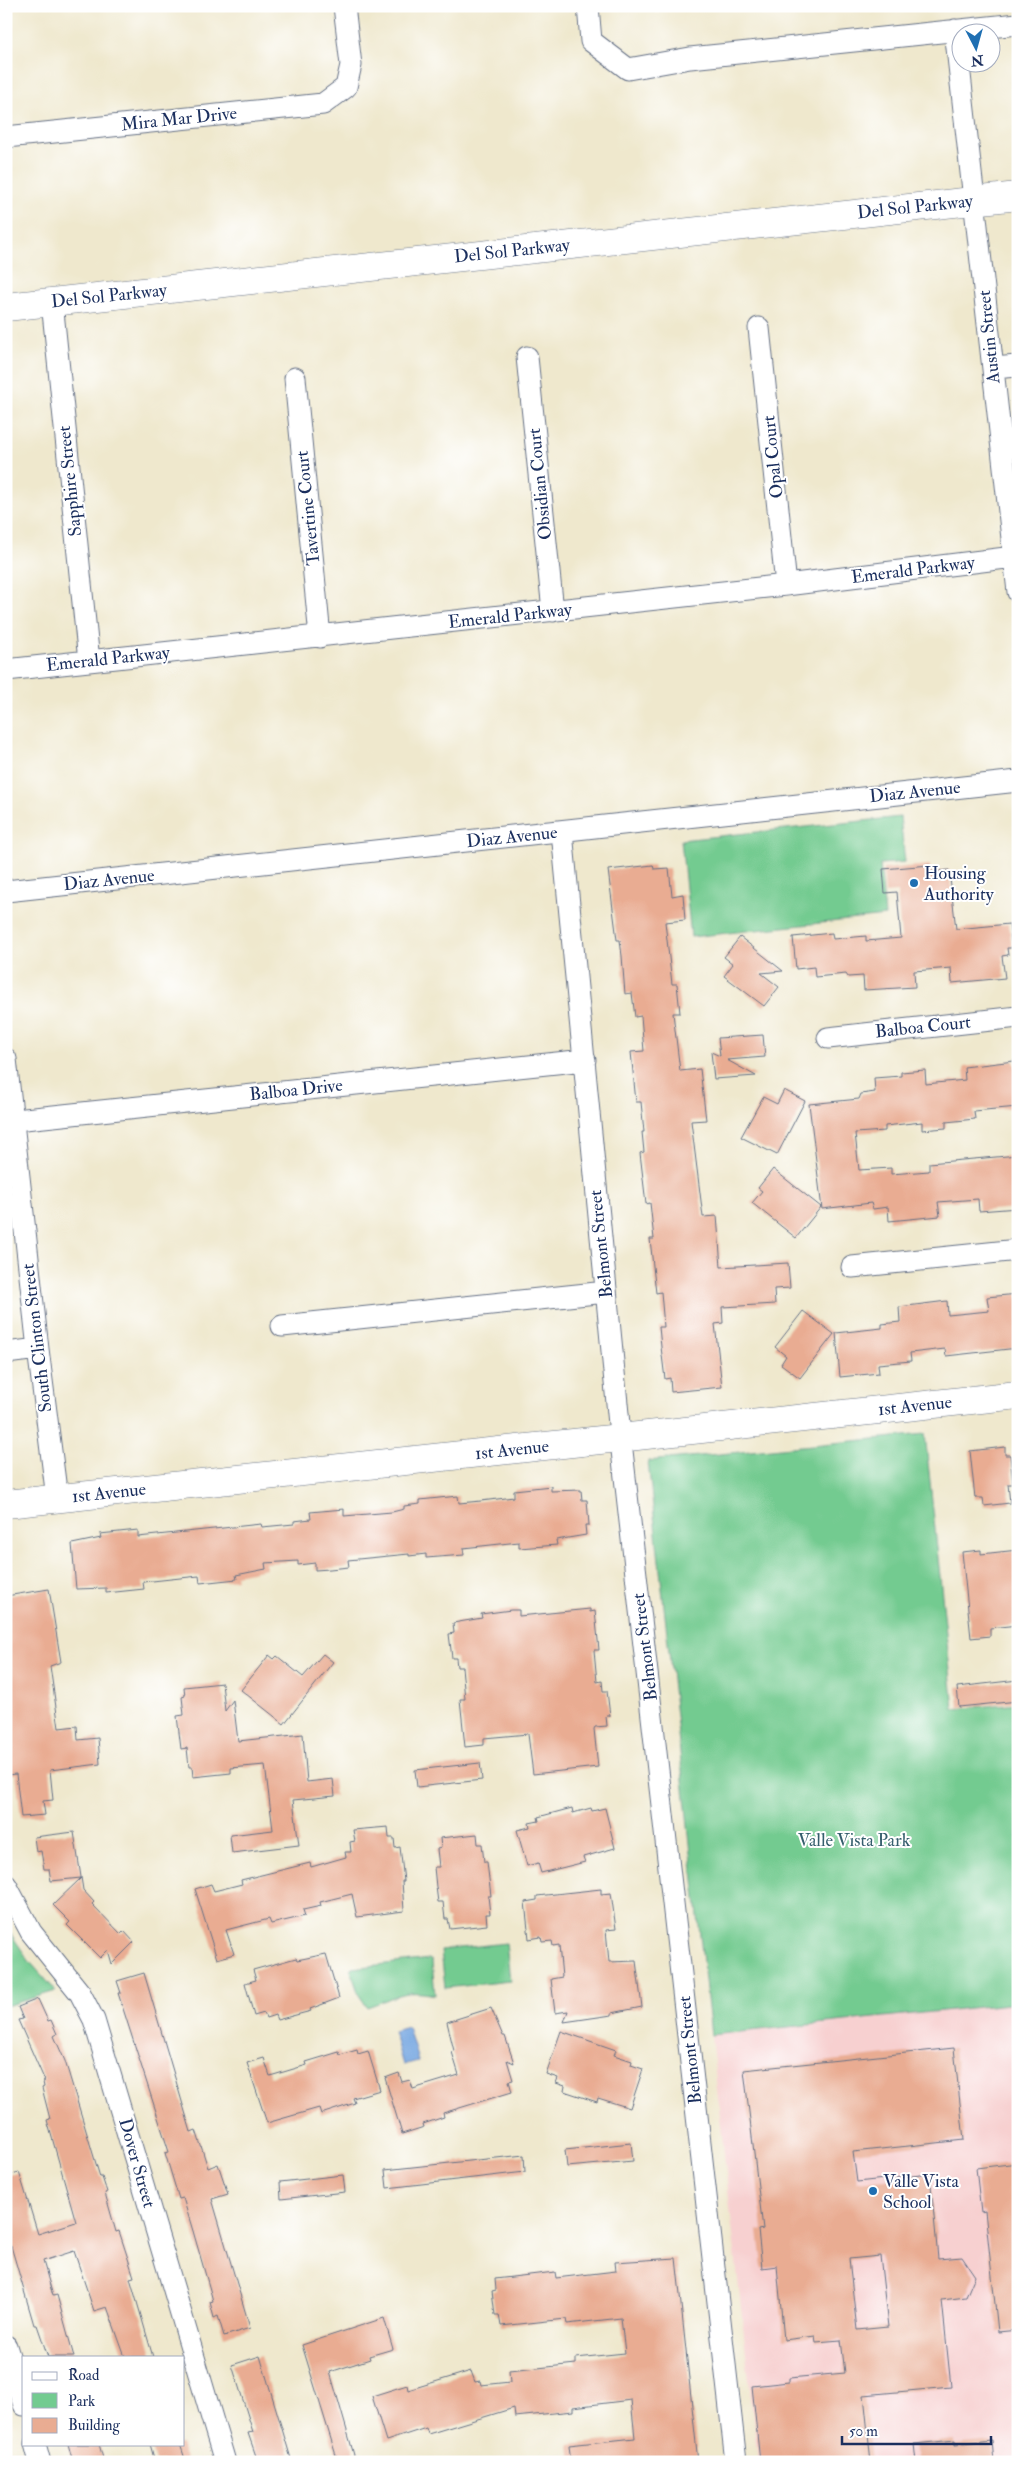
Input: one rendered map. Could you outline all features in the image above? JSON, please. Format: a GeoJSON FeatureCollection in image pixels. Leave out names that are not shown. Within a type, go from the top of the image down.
{"type":"FeatureCollection","features":[{"type":"Feature","properties":{"kind":"street","name":"Mira Mar Drive"},"geometry":{"type":"LineString","coordinates":[[6,137],[323,104],[346,87],[351,65],[344,6]]}},
{"type":"Feature","properties":{"kind":"street"},"geometry":{"type":"LineString","coordinates":[[588,6],[592,41],[628,69],[690,58],[952,30]]}},
{"type":"Feature","properties":{"kind":"street"},"geometry":{"type":"LineString","coordinates":[[1002,26],[1018,24]]}},
{"type":"Feature","properties":{"kind":"street","name":"Austin Street"},"geometry":{"type":"LineString","coordinates":[[960,72],[1018,592]]}},
{"type":"Feature","properties":{"kind":"street","name":"Del Sol Parkway"},"geometry":{"type":"LineString","coordinates":[[6,307],[1018,196]]}},
{"type":"Feature","properties":{"kind":"street","name":"Sapphire Street"},"geometry":{"type":"LineString","coordinates":[[52,302],[89,661]]}},
{"type":"Feature","properties":{"kind":"street","name":"Opal Court"},"geometry":{"type":"LineString","coordinates":[[759,328],[786,585]]}},
{"type":"Feature","properties":{"kind":"street","name":"Obsidian Court"},"geometry":{"type":"LineString","coordinates":[[527,356],[553,611]]}},
{"type":"Feature","properties":{"kind":"street"},"geometry":{"type":"LineString","coordinates":[[993,368],[1018,366]]}},
{"type":"Feature","properties":{"kind":"street","name":"Tavertine Court"},"geometry":{"type":"LineString","coordinates":[[295,378],[320,637]]}},
{"type":"Feature","properties":{"kind":"street","name":"Emerald Parkway"},"geometry":{"type":"LineString","coordinates":[[6,670],[786,585],[1014,557]]}},
{"type":"Feature","properties":{"kind":"street","name":"Diaz Avenue"},"geometry":{"type":"LineString","coordinates":[[6,891],[1018,781]]}},
{"type":"Feature","properties":{"kind":"street","name":"Belmont Street"},"geometry":{"type":"LineString","coordinates":[[562,832],[621,1439],[736,2462]]}},
{"type":"Feature","properties":{"kind":"street","name":"Balboa Court"},"geometry":{"type":"LineString","coordinates":[[828,1038],[1018,1017]]}},
{"type":"Feature","properties":{"kind":"street","name":"South Clinton Street"},"geometry":{"type":"LineString","coordinates":[[6,1059],[10,1120],[57,1498]]}},
{"type":"Feature","properties":{"kind":"street","name":"Balboa Drive"},"geometry":{"type":"LineString","coordinates":[[10,1120],[585,1060]]}},
{"type":"Feature","properties":{"kind":"street"},"geometry":{"type":"LineString","coordinates":[[852,1267],[1018,1250]]}},
{"type":"Feature","properties":{"kind":"street"},"geometry":{"type":"LineString","coordinates":[[282,1326],[606,1292]]}},
{"type":"Feature","properties":{"kind":"street"},"geometry":{"type":"LineString","coordinates":[[6,1353],[38,1349]]}},
{"type":"Feature","properties":{"kind":"street","name":"1st Avenue"},"geometry":{"type":"LineString","coordinates":[[6,1504],[1018,1395]]}},
{"type":"Feature","properties":{"kind":"street","name":"Dover Street"},"geometry":{"type":"LineString","coordinates":[[6,1886],[31,1932],[80,1992],[96,2026],[225,2462]]}},
{"type":"Feature","properties":{"kind":"street"},"geometry":{"type":"LineString","coordinates":[[6,2346],[22,2399]]}},
{"type":"Feature","properties":{"kind":"street"},"geometry":{"type":"LineString","coordinates":[[36,2446],[40,2462]]}},
{"type":"Feature","properties":{"kind":"shaded area","name":"Valle Vista School"},"geometry":{"type":"Polygon","coordinates":[[[1018,2003],[1018,2462],[758,2462],[711,2035],[1018,2003]]]}},
{"type":"Feature","properties":{"kind":"green space"},"geometry":{"type":"Polygon","coordinates":[[[900,817],[905,862],[880,864],[885,916],[691,937],[681,840],[900,817]]]}},
{"type":"Feature","properties":{"kind":"green space","name":"Valle Vista Park"},"geometry":{"type":"Polygon","coordinates":[[[925,1434],[954,1709],[1018,1703],[1018,2003],[711,2035],[648,1461],[925,1434]]]}},
{"type":"Feature","properties":{"kind":"green space"},"geometry":{"type":"Polygon","coordinates":[[[6,1927],[30,1962],[56,1991],[6,2006],[6,1927]]]}},
{"type":"Feature","properties":{"kind":"green space"},"geometry":{"type":"Polygon","coordinates":[[[506,1943],[510,1981],[445,1988],[441,1950],[506,1943]]]}},
{"type":"Feature","properties":{"kind":"green space"},"geometry":{"type":"Polygon","coordinates":[[[429,1959],[432,1961],[435,1995],[406,1993],[367,2007],[359,1995],[351,1971],[352,1968],[429,1959]]]}},
{"type":"Feature","properties":{"kind":"water"},"geometry":{"type":"Polygon","coordinates":[[[408,2027],[418,2061],[403,2065],[393,2031],[408,2027]]]}},
{"type":"Feature","properties":{"kind":"building"},"geometry":{"type":"Polygon","coordinates":[[[653,865],[654,869],[669,868],[672,896],[683,894],[685,920],[665,922],[672,984],[677,984],[680,1013],[673,1013],[680,1071],[700,1069],[706,1120],[691,1121],[703,1217],[717,1216],[721,1267],[788,1263],[790,1288],[774,1289],[775,1304],[722,1307],[723,1323],[715,1324],[722,1387],[671,1392],[670,1378],[665,1379],[661,1347],[659,1327],[664,1327],[661,1292],[656,1293],[650,1239],[654,1239],[650,1203],[646,1204],[640,1153],[644,1152],[641,1102],[636,1102],[631,1052],[644,1051],[641,1016],[635,1017],[632,993],[625,994],[620,940],[617,940],[608,870],[653,865]]]}},
{"type":"Feature","properties":{"kind":"building"},"geometry":{"type":"Polygon","coordinates":[[[930,865],[930,872],[949,870],[956,929],[1009,924],[1012,948],[1007,948],[1008,955],[1002,956],[1005,978],[952,983],[951,968],[914,971],[915,987],[864,990],[863,976],[848,977],[846,974],[815,977],[814,967],[796,969],[793,937],[832,933],[833,939],[866,936],[866,941],[901,938],[897,892],[885,893],[883,869],[930,865]]]}},
{"type":"Feature","properties":{"kind":"building"},"geometry":{"type":"Polygon","coordinates":[[[740,937],[783,971],[761,973],[779,987],[764,1006],[724,976],[733,964],[724,957],[740,937]]]}},
{"type":"Feature","properties":{"kind":"building"},"geometry":{"type":"Polygon","coordinates":[[[763,1035],[765,1057],[727,1060],[756,1076],[714,1079],[711,1052],[720,1056],[718,1038],[763,1035]]]}},
{"type":"Feature","properties":{"kind":"building"},"geometry":{"type":"Polygon","coordinates":[[[1014,1061],[1018,1076],[1018,1107],[974,1111],[975,1119],[946,1122],[946,1128],[922,1130],[922,1122],[885,1126],[885,1131],[855,1133],[859,1170],[891,1168],[891,1174],[929,1171],[929,1163],[1018,1155],[1018,1208],[979,1211],[978,1199],[938,1202],[940,1216],[889,1221],[888,1207],[873,1209],[871,1203],[822,1209],[809,1104],[859,1099],[861,1094],[875,1092],[874,1078],[901,1076],[901,1072],[925,1070],[926,1084],[965,1080],[964,1067],[1014,1061]]]}},
{"type":"Feature","properties":{"kind":"building"},"geometry":{"type":"Polygon","coordinates":[[[784,1090],[805,1101],[777,1155],[741,1137],[763,1097],[777,1104],[784,1090]]]}},
{"type":"Feature","properties":{"kind":"building"},"geometry":{"type":"Polygon","coordinates":[[[773,1169],[821,1207],[796,1238],[752,1203],[762,1191],[758,1188],[773,1169]]]}},
{"type":"Feature","properties":{"kind":"building"},"geometry":{"type":"Polygon","coordinates":[[[1018,1294],[1018,1348],[946,1356],[945,1349],[910,1353],[911,1361],[878,1364],[879,1373],[840,1377],[836,1333],[882,1328],[882,1324],[900,1322],[899,1307],[947,1301],[948,1315],[989,1311],[987,1297],[1018,1294]]]}},
{"type":"Feature","properties":{"kind":"building"},"geometry":{"type":"Polygon","coordinates":[[[803,1311],[834,1334],[800,1378],[781,1364],[786,1356],[775,1347],[803,1311]]]}},
{"type":"Feature","properties":{"kind":"building"},"geometry":{"type":"Polygon","coordinates":[[[1005,1447],[1005,1455],[1010,1455],[1013,1484],[1008,1484],[1010,1503],[984,1506],[983,1498],[975,1498],[970,1451],[1005,1447]]]}},
{"type":"Feature","properties":{"kind":"building"},"geometry":{"type":"Polygon","coordinates":[[[551,1486],[551,1491],[581,1490],[582,1500],[587,1500],[589,1525],[585,1525],[586,1535],[556,1540],[557,1545],[519,1548],[519,1542],[463,1548],[464,1555],[426,1558],[426,1554],[409,1556],[409,1554],[348,1560],[349,1567],[330,1569],[315,1570],[315,1563],[298,1565],[298,1561],[265,1563],[266,1569],[236,1575],[237,1579],[200,1583],[199,1576],[143,1582],[144,1589],[106,1593],[106,1588],[76,1589],[72,1544],[101,1538],[100,1534],[138,1530],[138,1537],[261,1524],[262,1527],[294,1524],[294,1521],[311,1519],[310,1512],[344,1509],[344,1516],[392,1512],[404,1509],[404,1506],[420,1504],[420,1500],[458,1496],[459,1503],[481,1501],[514,1497],[514,1490],[551,1486]]]}},
{"type":"Feature","properties":{"kind":"building"},"geometry":{"type":"Polygon","coordinates":[[[981,1550],[981,1554],[1018,1550],[1018,1625],[990,1628],[990,1636],[971,1638],[962,1552],[981,1550]]]}},
{"type":"Feature","properties":{"kind":"building"},"geometry":{"type":"Polygon","coordinates":[[[49,1589],[61,1662],[50,1666],[59,1728],[77,1726],[78,1740],[98,1738],[100,1764],[50,1770],[53,1800],[43,1801],[45,1815],[21,1817],[16,1774],[6,1775],[6,1596],[49,1589]]]}},
{"type":"Feature","properties":{"kind":"building"},"geometry":{"type":"Polygon","coordinates":[[[590,1609],[590,1612],[595,1611],[599,1650],[594,1650],[597,1682],[602,1681],[603,1691],[607,1691],[610,1716],[606,1716],[607,1726],[595,1727],[594,1729],[598,1767],[533,1774],[528,1734],[484,1738],[484,1745],[465,1747],[460,1699],[465,1699],[462,1667],[457,1667],[456,1658],[452,1658],[449,1634],[454,1633],[453,1623],[482,1618],[481,1614],[511,1610],[519,1610],[519,1616],[590,1609]]]}},
{"type":"Feature","properties":{"kind":"building"},"geometry":{"type":"Polygon","coordinates":[[[323,1654],[333,1662],[284,1724],[241,1690],[269,1655],[274,1659],[277,1656],[303,1677],[323,1654]]]}},
{"type":"Feature","properties":{"kind":"building"},"geometry":{"type":"Polygon","coordinates":[[[1018,1680],[1018,1701],[959,1707],[957,1687],[1018,1680]]]}},
{"type":"Feature","properties":{"kind":"building"},"geometry":{"type":"Polygon","coordinates":[[[222,1683],[225,1711],[233,1700],[238,1741],[303,1734],[307,1782],[333,1779],[335,1796],[293,1800],[299,1845],[232,1853],[230,1835],[273,1830],[265,1765],[231,1768],[231,1773],[193,1777],[192,1767],[189,1767],[187,1748],[181,1749],[177,1716],[184,1715],[182,1697],[185,1696],[184,1687],[222,1683]]]}},
{"type":"Feature","properties":{"kind":"building"},"geometry":{"type":"Polygon","coordinates":[[[480,1763],[482,1780],[417,1787],[415,1770],[480,1763]]]}},
{"type":"Feature","properties":{"kind":"building"},"geometry":{"type":"Polygon","coordinates":[[[572,1808],[573,1813],[591,1808],[592,1811],[605,1808],[615,1848],[583,1857],[585,1862],[541,1873],[538,1863],[527,1866],[517,1830],[530,1827],[529,1823],[539,1821],[538,1817],[572,1808]]]}},
{"type":"Feature","properties":{"kind":"building"},"geometry":{"type":"Polygon","coordinates":[[[388,1827],[389,1838],[394,1838],[395,1848],[400,1847],[404,1881],[402,1881],[404,1911],[357,1917],[352,1894],[320,1902],[321,1906],[303,1910],[305,1916],[271,1924],[269,1919],[226,1930],[234,1954],[217,1959],[195,1889],[211,1884],[214,1891],[242,1884],[241,1880],[310,1863],[311,1867],[346,1857],[345,1852],[351,1852],[350,1842],[355,1841],[353,1830],[388,1827]]]}},
{"type":"Feature","properties":{"kind":"building"},"geometry":{"type":"Polygon","coordinates":[[[74,1832],[83,1890],[94,1902],[92,1904],[121,1934],[124,1931],[134,1942],[112,1964],[108,1950],[100,1958],[67,1925],[70,1922],[53,1905],[81,1878],[51,1881],[49,1869],[44,1869],[41,1851],[36,1852],[34,1837],[74,1832]]]}},
{"type":"Feature","properties":{"kind":"building"},"geometry":{"type":"Polygon","coordinates":[[[477,1834],[478,1844],[482,1844],[484,1862],[487,1862],[491,1896],[488,1896],[490,1914],[486,1914],[487,1925],[450,1929],[448,1919],[445,1919],[443,1902],[438,1902],[436,1887],[434,1867],[439,1867],[437,1849],[441,1848],[440,1838],[477,1834]]]}},
{"type":"Feature","properties":{"kind":"building"},"geometry":{"type":"Polygon","coordinates":[[[601,1889],[601,1894],[611,1893],[616,1929],[606,1930],[609,1962],[636,1961],[642,2007],[612,2013],[612,2015],[564,2022],[568,2011],[555,2013],[551,1979],[562,1977],[559,1945],[553,1946],[552,1941],[542,1942],[541,1937],[529,1939],[525,1902],[537,1900],[537,1896],[601,1889]]]}},
{"type":"Feature","properties":{"kind":"building"},"geometry":{"type":"Polygon","coordinates":[[[326,1954],[339,1998],[310,2009],[311,2011],[277,2020],[275,2015],[266,2018],[264,2013],[254,2016],[245,1983],[256,1980],[253,1970],[296,1958],[297,1960],[326,1954]]]}},
{"type":"Feature","properties":{"kind":"building"},"geometry":{"type":"Polygon","coordinates":[[[144,1973],[191,2132],[196,2130],[208,2168],[218,2164],[228,2194],[212,2199],[250,2328],[224,2336],[218,2316],[214,2318],[210,2302],[213,2301],[193,2231],[183,2198],[179,2199],[165,2153],[169,2152],[118,1993],[121,1993],[117,1981],[144,1973]]]}},
{"type":"Feature","properties":{"kind":"building"},"geometry":{"type":"Polygon","coordinates":[[[38,1999],[48,2021],[51,2020],[57,2034],[54,2036],[65,2061],[100,2177],[102,2177],[107,2192],[105,2193],[116,2232],[119,2231],[134,2277],[130,2278],[153,2356],[125,2356],[107,2307],[94,2311],[74,2251],[43,2261],[53,2296],[57,2295],[74,2356],[48,2356],[37,2325],[34,2325],[11,2246],[6,2247],[6,2176],[19,2172],[38,2234],[76,2222],[47,2120],[50,2119],[42,2088],[45,2081],[18,2020],[23,2019],[18,2007],[38,1999]]]}},
{"type":"Feature","properties":{"kind":"building"},"geometry":{"type":"Polygon","coordinates":[[[491,2008],[503,2036],[505,2036],[514,2063],[507,2060],[513,2080],[509,2081],[512,2092],[443,2113],[444,2117],[423,2124],[424,2127],[402,2134],[385,2078],[399,2073],[402,2082],[410,2080],[413,2089],[459,2075],[452,2052],[454,2051],[447,2022],[491,2008]]]}},
{"type":"Feature","properties":{"kind":"building"},"geometry":{"type":"Polygon","coordinates":[[[561,2031],[616,2050],[614,2055],[632,2061],[631,2065],[643,2069],[630,2108],[598,2098],[597,2102],[564,2091],[565,2086],[556,2083],[558,2078],[546,2074],[561,2031]]]}},
{"type":"Feature","properties":{"kind":"building"},"geometry":{"type":"Polygon","coordinates":[[[954,2048],[964,2140],[853,2152],[857,2182],[930,2174],[938,2259],[962,2257],[975,2276],[966,2297],[942,2300],[951,2387],[864,2395],[871,2462],[760,2462],[752,2386],[789,2382],[789,2378],[845,2373],[841,2340],[816,2342],[815,2336],[784,2340],[777,2266],[762,2268],[758,2230],[763,2229],[744,2070],[954,2048]],[[880,2256],[849,2259],[857,2330],[888,2327],[880,2256]]]}},
{"type":"Feature","properties":{"kind":"building"},"geometry":{"type":"Polygon","coordinates":[[[357,2050],[358,2054],[368,2051],[380,2090],[353,2098],[355,2103],[321,2114],[319,2108],[267,2123],[247,2063],[264,2058],[270,2076],[307,2065],[306,2062],[339,2052],[340,2055],[357,2050]]]}},
{"type":"Feature","properties":{"kind":"building"},"geometry":{"type":"Polygon","coordinates":[[[631,2143],[633,2161],[567,2167],[565,2150],[631,2143]]]}},
{"type":"Feature","properties":{"kind":"building"},"geometry":{"type":"Polygon","coordinates":[[[524,2155],[525,2172],[387,2188],[385,2170],[524,2155]]]}},
{"type":"Feature","properties":{"kind":"building"},"geometry":{"type":"Polygon","coordinates":[[[1018,2163],[1018,2330],[998,2332],[985,2211],[981,2212],[976,2168],[1018,2163]]]}},
{"type":"Feature","properties":{"kind":"building"},"geometry":{"type":"Polygon","coordinates":[[[343,2175],[345,2192],[281,2199],[280,2182],[343,2175]]]}},
{"type":"Feature","properties":{"kind":"building"},"geometry":{"type":"Polygon","coordinates":[[[676,2258],[698,2462],[571,2462],[569,2445],[635,2438],[631,2400],[573,2407],[573,2411],[515,2417],[514,2408],[428,2434],[426,2428],[386,2441],[372,2396],[407,2385],[408,2390],[471,2371],[475,2382],[480,2381],[481,2385],[510,2382],[509,2371],[576,2364],[576,2358],[625,2353],[621,2318],[567,2324],[566,2319],[501,2326],[499,2315],[495,2315],[492,2291],[496,2290],[495,2279],[555,2272],[556,2278],[616,2271],[615,2262],[676,2258]]]}},
{"type":"Feature","properties":{"kind":"building"},"geometry":{"type":"Polygon","coordinates":[[[384,2318],[393,2349],[369,2356],[370,2359],[330,2372],[356,2462],[338,2462],[302,2345],[384,2318]]]}},
{"type":"Feature","properties":{"kind":"building"},"geometry":{"type":"Polygon","coordinates":[[[260,2356],[292,2462],[258,2462],[248,2433],[253,2432],[232,2365],[260,2356]]]}},
{"type":"Feature","properties":{"kind":"building"},"geometry":{"type":"Polygon","coordinates":[[[955,2440],[955,2445],[992,2441],[994,2462],[916,2462],[914,2444],[955,2440]]]}},
{"type":"Feature","properties":{"kind":"building"},"geometry":{"type":"Polygon","coordinates":[[[69,2446],[100,2446],[104,2462],[73,2462],[69,2446]]]}},
{"type":"Feature","properties":{"kind":"building"},"geometry":{"type":"Polygon","coordinates":[[[151,2446],[181,2446],[186,2462],[155,2462],[151,2446]]]}},
{"type":"Feature","properties":{"kind":"place","name":"Housing Authority"},"geometry":{"type":"Point","coordinates":[914,883]}},
{"type":"Feature","properties":{"kind":"place","name":"Valle Vista School"},"geometry":{"type":"Point","coordinates":[873,2191]}}]}
